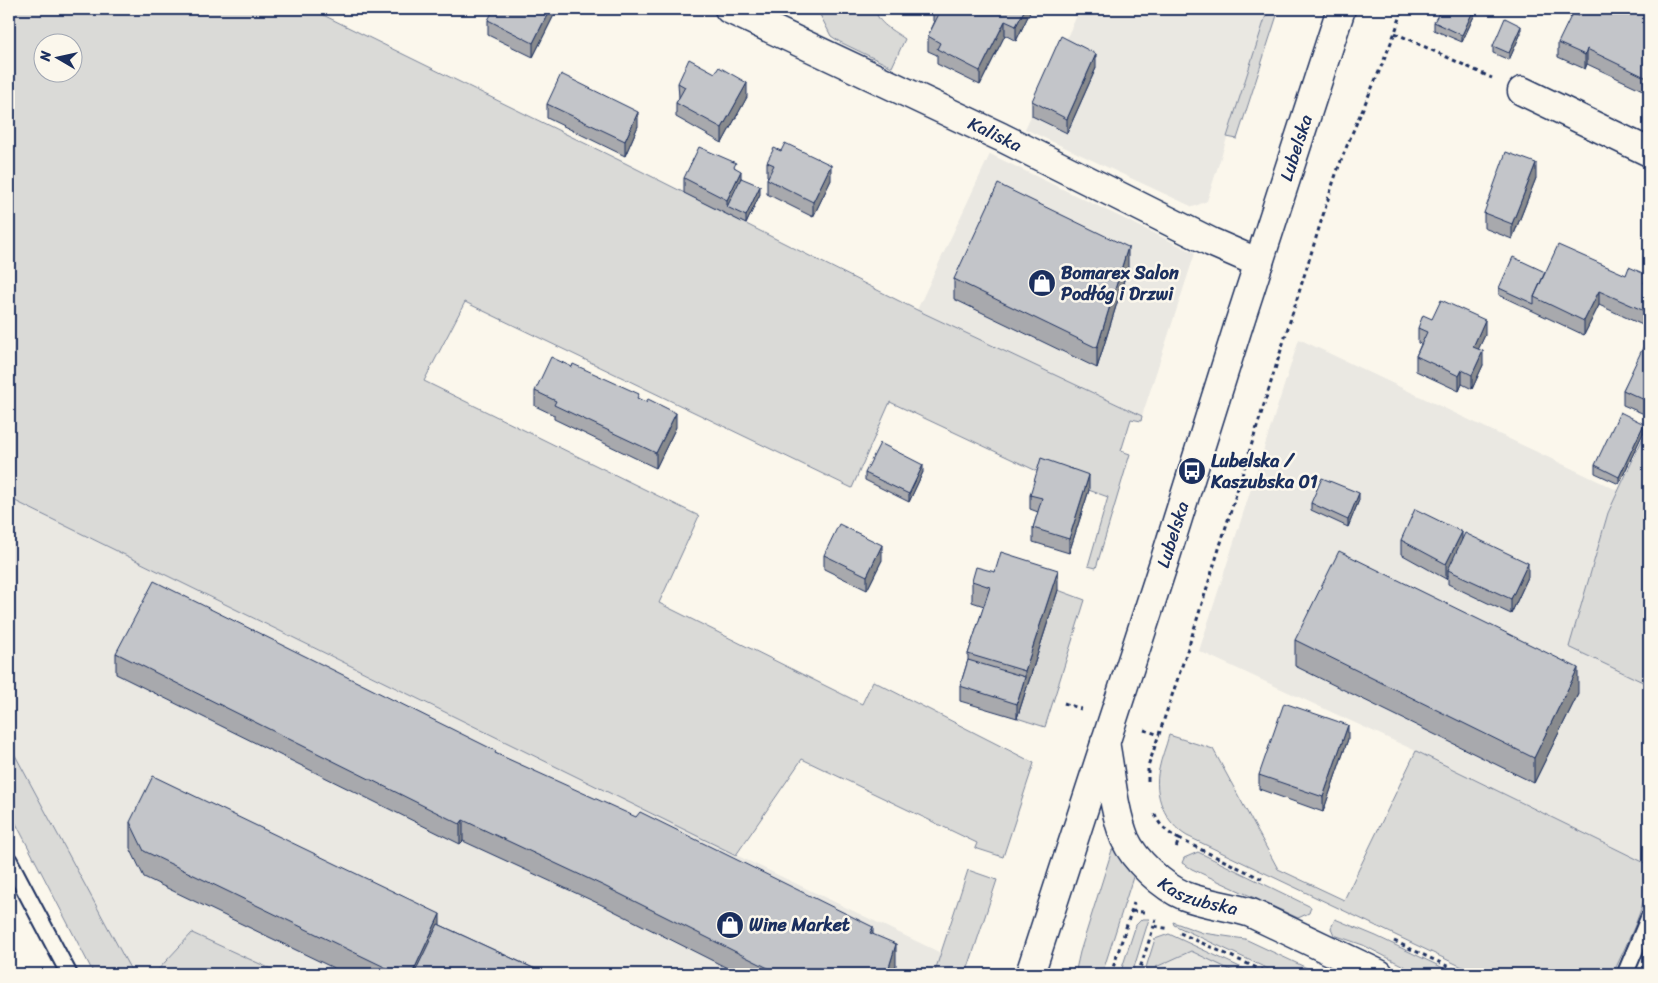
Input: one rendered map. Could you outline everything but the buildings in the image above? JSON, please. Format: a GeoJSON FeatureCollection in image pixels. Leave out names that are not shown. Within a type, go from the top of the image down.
{"type":"FeatureCollection","features":[{"type":"Feature","properties":{"kind":"street","name":"Kaliska"},"geometry":{"type":"LineString","coordinates":[[729,9],[1001,137],[1211,242],[1259,263]]}},
{"type":"Feature","properties":{"kind":"street","name":"Lubelska"},"geometry":{"type":"LineString","coordinates":[[1034,971],[1105,742],[1341,9]]}},
{"type":"Feature","properties":{"kind":"street"},"geometry":{"type":"LineString","coordinates":[[1522,91],[1649,152]]}},
{"type":"Feature","properties":{"kind":"street","name":"Kaszubska"},"geometry":{"type":"LineString","coordinates":[[1105,742],[1122,830],[1126,841],[1154,875],[1170,889],[1194,899],[1251,913],[1379,974]]}},
{"type":"Feature","properties":{"kind":"lane"},"geometry":{"type":"LineString","coordinates":[[9,860],[69,974]]}},
{"type":"Feature","properties":{"kind":"lane"},"geometry":{"type":"LineString","coordinates":[[1625,974],[1649,917]]}},
{"type":"Feature","properties":{"kind":"path"},"geometry":{"type":"LineString","coordinates":[[1148,786],[1148,767],[1190,642],[1337,171],[1356,120],[1376,81],[1403,9]]}},
{"type":"Feature","properties":{"kind":"path"},"geometry":{"type":"LineString","coordinates":[[1395,33],[1522,91]]}},
{"type":"Feature","properties":{"kind":"path"},"geometry":{"type":"LineString","coordinates":[[1111,974],[1154,875],[1179,839],[1167,832],[1154,813]]}},
{"type":"Feature","properties":{"kind":"path"},"geometry":{"type":"LineString","coordinates":[[1138,974],[1158,914],[1158,896],[1154,875]]}},
{"type":"Feature","properties":{"kind":"path"},"geometry":{"type":"LineString","coordinates":[[1154,926],[1172,929],[1270,974]]}},
{"type":"Feature","properties":{"kind":"shaded area"},"geometry":{"type":"Polygon","coordinates":[[[9,9],[311,9],[625,163],[917,310],[1142,416],[1141,421],[1131,419],[1121,451],[1130,454],[1096,568],[1088,566],[1108,497],[1041,473],[890,402],[852,488],[465,302],[424,381],[699,516],[659,603],[862,704],[873,681],[1034,763],[1003,857],[975,848],[977,843],[802,759],[736,855],[9,498],[9,9]]]}},
{"type":"Feature","properties":{"kind":"shaded area"},"geometry":{"type":"Polygon","coordinates":[[[817,9],[876,9],[882,23],[905,39],[892,67],[831,36],[817,9]]]}},
{"type":"Feature","properties":{"kind":"shaded area"},"geometry":{"type":"Polygon","coordinates":[[[1080,9],[1268,9],[1207,201],[1193,207],[1025,129],[1080,9]]]}},
{"type":"Feature","properties":{"kind":"shaded area"},"geometry":{"type":"Polygon","coordinates":[[[1268,9],[1279,9],[1237,139],[1227,137],[1268,9]]]}},
{"type":"Feature","properties":{"kind":"shaded area"},"geometry":{"type":"Polygon","coordinates":[[[990,154],[1195,253],[1142,416],[917,310],[990,154]]]}},
{"type":"Feature","properties":{"kind":"shaded area"},"geometry":{"type":"Polygon","coordinates":[[[1299,339],[1619,491],[1608,513],[1569,647],[1649,685],[1649,865],[1416,751],[1199,651],[1299,339]]]}},
{"type":"Feature","properties":{"kind":"shaded area"},"geometry":{"type":"Polygon","coordinates":[[[1649,425],[1649,685],[1569,647],[1608,513],[1649,425]]]}},
{"type":"Feature","properties":{"kind":"shaded area"},"geometry":{"type":"Polygon","coordinates":[[[9,498],[736,855],[941,953],[934,974],[282,974],[192,933],[154,974],[133,974],[9,744],[9,498]]]}},
{"type":"Feature","properties":{"kind":"shaded area"},"geometry":{"type":"Polygon","coordinates":[[[1058,590],[1085,600],[1045,727],[1017,718],[1058,590]]]}},
{"type":"Feature","properties":{"kind":"shaded area"},"geometry":{"type":"Polygon","coordinates":[[[1169,735],[1213,749],[1278,869],[1344,900],[1416,751],[1649,865],[1642,907],[1613,974],[1477,974],[1187,836],[1172,824],[1159,798],[1159,769],[1169,735]]]}},
{"type":"Feature","properties":{"kind":"shaded area"},"geometry":{"type":"Polygon","coordinates":[[[9,744],[133,974],[94,974],[9,810],[9,744]]]}},
{"type":"Feature","properties":{"kind":"shaded area"},"geometry":{"type":"Polygon","coordinates":[[[1115,848],[1134,874],[1102,974],[1075,974],[1112,850],[1115,848]]]}},
{"type":"Feature","properties":{"kind":"shaded area"},"geometry":{"type":"Polygon","coordinates":[[[1198,852],[1311,907],[1309,913],[1298,918],[1182,863],[1184,858],[1198,852]]]}},
{"type":"Feature","properties":{"kind":"shaded area"},"geometry":{"type":"Polygon","coordinates":[[[968,870],[997,880],[966,974],[934,974],[968,870]]]}},
{"type":"Feature","properties":{"kind":"shaded area"},"geometry":{"type":"Polygon","coordinates":[[[1142,919],[1149,919],[1132,974],[1120,974],[1136,925],[1142,919]]]}},
{"type":"Feature","properties":{"kind":"shaded area"},"geometry":{"type":"Polygon","coordinates":[[[1335,919],[1456,974],[1419,974],[1363,945],[1334,935],[1331,928],[1335,919]]]}},
{"type":"Feature","properties":{"kind":"shaded area"},"geometry":{"type":"Polygon","coordinates":[[[1173,922],[1203,933],[1245,939],[1309,969],[1310,974],[1279,974],[1174,925],[1173,922]]]}},
{"type":"Feature","properties":{"kind":"shaded area"},"geometry":{"type":"Polygon","coordinates":[[[192,933],[282,974],[154,974],[192,933]]]}},
{"type":"Feature","properties":{"kind":"shaded area"},"geometry":{"type":"Polygon","coordinates":[[[1169,934],[1255,974],[1239,974],[1191,951],[1156,967],[1154,974],[1144,974],[1155,939],[1169,934]]]}},
{"type":"Feature","properties":{"kind":"shaded area"},"geometry":{"type":"Polygon","coordinates":[[[1191,951],[1239,974],[1154,974],[1156,967],[1191,951]]]}},
{"type":"Feature","properties":{"kind":"place","name":"Bomarex Salon Podłóg i Drzwi"},"geometry":{"type":"Point","coordinates":[1042,283]}},
{"type":"Feature","properties":{"kind":"place","name":"Lubelska / Kaszubska 01"},"geometry":{"type":"Point","coordinates":[1192,471]}},
{"type":"Feature","properties":{"kind":"place","name":"Wine Market"},"geometry":{"type":"Point","coordinates":[730,925]}}]}
